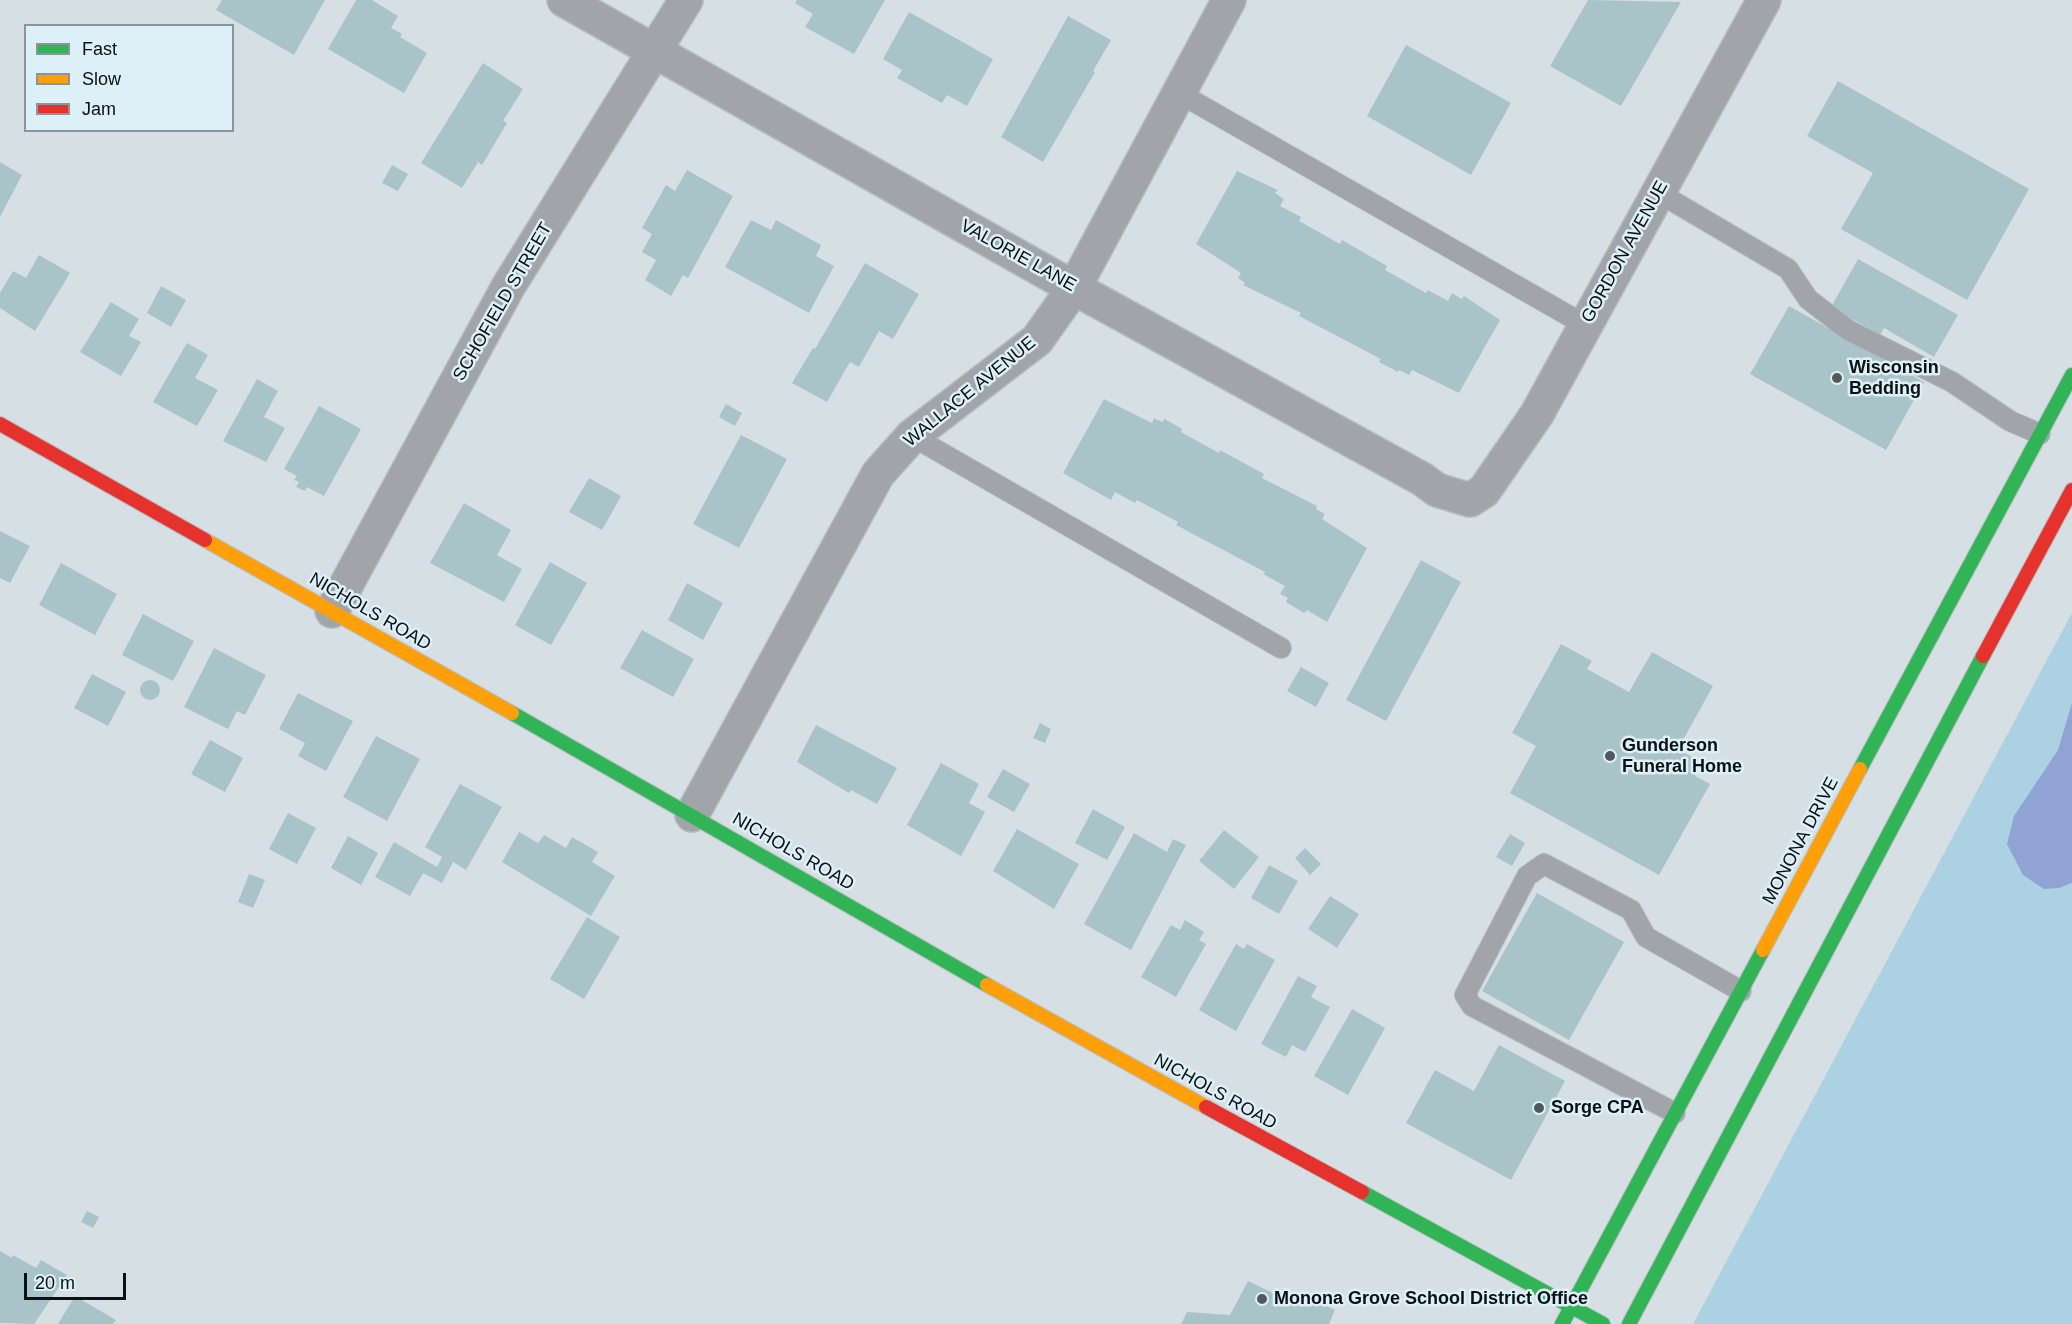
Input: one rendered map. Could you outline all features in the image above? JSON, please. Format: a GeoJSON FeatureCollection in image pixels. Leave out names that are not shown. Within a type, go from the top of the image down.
{"type":"FeatureCollection","features":[{"type":"Feature","properties":{"kind":"street","name":"VALORIE LANE"},"geometry":{"type":"LineString","coordinates":[[564,0],[1074,288],[1412,473],[1437,490],[1470,500],[1476,497]]}},
{"type":"Feature","properties":{"kind":"street","name":"SCHOFIELD STREET"},"geometry":{"type":"LineString","coordinates":[[332,611],[508,287],[686,0]]}},
{"type":"Feature","properties":{"kind":"street","name":"WALLACE AVENUE"},"geometry":{"type":"LineString","coordinates":[[692,815],[878,474],[912,436],[1037,340],[1074,288],[1229,0]]}},
{"type":"Feature","properties":{"kind":"street","name":"GORDON AVENUE"},"geometry":{"type":"LineString","coordinates":[[1476,497],[1484,491],[1507,460],[1537,414],[1764,0]]}},
{"type":"Feature","properties":{"kind":"street","name":"MONONA DRIVE"},"geometry":{"type":"LineString","coordinates":[[1562,1324],[2072,375]]}},
{"type":"Feature","properties":{"kind":"street","name":"NICHOLS ROAD"},"geometry":{"type":"LineString","coordinates":[[0,424],[692,815],[1044,1018],[1570,1308],[1603,1324]]}},
{"type":"Feature","properties":{"kind":"street"},"geometry":{"type":"LineString","coordinates":[[1629,1324],[1755,1082],[2072,490]]}},
{"type":"Feature","properties":{"kind":"lane"},"geometry":{"type":"LineString","coordinates":[[1179,93],[1585,325]]}},
{"type":"Feature","properties":{"kind":"lane"},"geometry":{"type":"LineString","coordinates":[[1659,193],[1788,269],[1808,299],[1848,330],[1952,382],[2010,421],[2040,434]]}},
{"type":"Feature","properties":{"kind":"lane"},"geometry":{"type":"LineString","coordinates":[[912,436],[1281,648]]}},
{"type":"Feature","properties":{"kind":"lane"},"geometry":{"type":"LineString","coordinates":[[1675,1113],[1472,1006],[1465,995],[1527,876],[1544,864],[1631,910],[1646,937],[1741,991]]}},
{"type":"Feature","properties":{"kind":"shaded area"},"geometry":{"type":"Polygon","coordinates":[[[2072,613],[2072,1324],[1693,1324],[2072,613]]]}},
{"type":"Feature","properties":{"kind":"water"},"geometry":{"type":"Polygon","coordinates":[[[2072,703],[2072,883],[2059,888],[2044,889],[2023,875],[2007,844],[2014,816],[2058,750],[2072,703]]]}},
{"type":"Feature","properties":{"kind":"building"},"geometry":{"type":"Polygon","coordinates":[[[222,0],[325,0],[294,55],[216,10],[222,0]]]}},
{"type":"Feature","properties":{"kind":"building"},"geometry":{"type":"Polygon","coordinates":[[[356,0],[372,0],[398,16],[391,28],[402,34],[400,37],[427,53],[404,93],[328,49],[356,0]]]}},
{"type":"Feature","properties":{"kind":"building"},"geometry":{"type":"Polygon","coordinates":[[[797,0],[885,0],[854,54],[805,27],[813,14],[795,3],[797,0]]]}},
{"type":"Feature","properties":{"kind":"building"},"geometry":{"type":"Polygon","coordinates":[[[1588,0],[1681,2],[1621,106],[1550,66],[1588,0]]]}},
{"type":"Feature","properties":{"kind":"building"},"geometry":{"type":"Polygon","coordinates":[[[909,12],[993,59],[967,106],[947,95],[942,103],[897,78],[902,70],[883,59],[909,12]]]}},
{"type":"Feature","properties":{"kind":"building"},"geometry":{"type":"Polygon","coordinates":[[[1068,16],[1111,40],[1043,162],[1001,137],[1068,16]]]}},
{"type":"Feature","properties":{"kind":"building"},"geometry":{"type":"Polygon","coordinates":[[[1406,45],[1511,103],[1471,175],[1367,116],[1406,45]]]}},
{"type":"Feature","properties":{"kind":"building"},"geometry":{"type":"Polygon","coordinates":[[[483,63],[523,89],[503,121],[507,123],[482,165],[478,162],[462,188],[421,163],[483,63]]]}},
{"type":"Feature","properties":{"kind":"building"},"geometry":{"type":"Polygon","coordinates":[[[1838,81],[2029,189],[1967,300],[1841,229],[1873,173],[1807,136],[1838,81]]]}},
{"type":"Feature","properties":{"kind":"building"},"geometry":{"type":"Polygon","coordinates":[[[0,162],[22,175],[0,217],[0,162]]]}},
{"type":"Feature","properties":{"kind":"building"},"geometry":{"type":"Polygon","coordinates":[[[392,165],[408,174],[398,191],[382,183],[392,165]]]}},
{"type":"Feature","properties":{"kind":"building"},"geometry":{"type":"Polygon","coordinates":[[[687,170],[733,196],[688,278],[683,275],[671,296],[645,280],[656,260],[642,252],[652,234],[642,228],[666,185],[675,191],[687,170]]]}},
{"type":"Feature","properties":{"kind":"building"},"geometry":{"type":"Polygon","coordinates":[[[1237,171],[1278,190],[1275,193],[1284,199],[1280,206],[1301,217],[1299,221],[1340,244],[1342,240],[1387,266],[1385,270],[1426,293],[1428,290],[1448,301],[1452,293],[1462,299],[1464,296],[1500,320],[1459,393],[1412,370],[1409,375],[1399,370],[1398,372],[1379,362],[1381,359],[1299,316],[1301,313],[1243,285],[1245,283],[1238,278],[1241,273],[1196,244],[1237,171]]]}},
{"type":"Feature","properties":{"kind":"building"},"geometry":{"type":"Polygon","coordinates":[[[751,220],[771,230],[776,220],[821,245],[816,256],[834,266],[809,313],[725,267],[751,220]]]}},
{"type":"Feature","properties":{"kind":"building"},"geometry":{"type":"Polygon","coordinates":[[[39,255],[70,273],[35,331],[0,308],[0,293],[13,271],[26,278],[39,255]]]}},
{"type":"Feature","properties":{"kind":"building"},"geometry":{"type":"Polygon","coordinates":[[[1858,259],[1958,315],[1934,357],[1884,328],[1880,335],[1831,307],[1858,259]]]}},
{"type":"Feature","properties":{"kind":"building"},"geometry":{"type":"Polygon","coordinates":[[[865,263],[919,294],[893,339],[879,331],[859,367],[850,362],[827,402],[792,383],[813,348],[815,349],[865,263]]]}},
{"type":"Feature","properties":{"kind":"building"},"geometry":{"type":"Polygon","coordinates":[[[161,286],[186,300],[171,327],[147,313],[161,286]]]}},
{"type":"Feature","properties":{"kind":"building"},"geometry":{"type":"Polygon","coordinates":[[[111,302],[139,319],[129,336],[141,342],[121,376],[80,352],[111,302]]]}},
{"type":"Feature","properties":{"kind":"building","name":"Wisconsin Bedding"},"geometry":{"type":"Polygon","coordinates":[[[1789,306],[1924,382],[1886,450],[1750,374],[1789,306]]]}},
{"type":"Feature","properties":{"kind":"building"},"geometry":{"type":"Polygon","coordinates":[[[187,343],[208,355],[195,378],[218,390],[197,426],[153,402],[187,343]]]}},
{"type":"Feature","properties":{"kind":"building"},"geometry":{"type":"Polygon","coordinates":[[[257,379],[278,391],[264,417],[285,428],[266,462],[223,441],[257,379]]]}},
{"type":"Feature","properties":{"kind":"building"},"geometry":{"type":"Polygon","coordinates":[[[1104,399],[1152,423],[1154,418],[1162,422],[1165,419],[1182,429],[1181,432],[1264,474],[1262,478],[1317,506],[1316,509],[1325,514],[1322,519],[1367,548],[1327,622],[1307,610],[1304,613],[1286,602],[1288,598],[1280,594],[1285,586],[1263,574],[1265,572],[1176,525],[1178,522],[1137,500],[1135,503],[1115,492],[1111,500],[1063,473],[1104,399]]]}},
{"type":"Feature","properties":{"kind":"building"},"geometry":{"type":"Polygon","coordinates":[[[726,404],[742,413],[735,426],[719,417],[726,404]]]}},
{"type":"Feature","properties":{"kind":"building"},"geometry":{"type":"Polygon","coordinates":[[[319,406],[361,429],[324,496],[307,487],[305,491],[296,487],[299,482],[294,480],[297,476],[284,469],[319,406]]]}},
{"type":"Feature","properties":{"kind":"building"},"geometry":{"type":"Polygon","coordinates":[[[741,435],[787,459],[739,548],[693,524],[741,435]]]}},
{"type":"Feature","properties":{"kind":"building"},"geometry":{"type":"Polygon","coordinates":[[[589,478],[621,496],[602,530],[569,512],[589,478]]]}},
{"type":"Feature","properties":{"kind":"building"},"geometry":{"type":"Polygon","coordinates":[[[464,503],[511,530],[497,555],[522,569],[504,602],[430,563],[464,503]]]}},
{"type":"Feature","properties":{"kind":"building"},"geometry":{"type":"Polygon","coordinates":[[[0,531],[30,546],[10,583],[0,578],[0,531]]]}},
{"type":"Feature","properties":{"kind":"building"},"geometry":{"type":"Polygon","coordinates":[[[1421,560],[1461,582],[1386,721],[1346,700],[1421,560]]]}},
{"type":"Feature","properties":{"kind":"building"},"geometry":{"type":"Polygon","coordinates":[[[550,562],[587,583],[551,645],[515,625],[550,562]]]}},
{"type":"Feature","properties":{"kind":"building"},"geometry":{"type":"Polygon","coordinates":[[[61,563],[117,594],[95,635],[39,605],[61,563]]]}},
{"type":"Feature","properties":{"kind":"building"},"geometry":{"type":"Polygon","coordinates":[[[687,583],[723,603],[703,640],[668,620],[687,583]]]}},
{"type":"Feature","properties":{"kind":"building"},"geometry":{"type":"Polygon","coordinates":[[[143,614],[194,641],[173,681],[122,655],[143,614]]]}},
{"type":"Feature","properties":{"kind":"building"},"geometry":{"type":"Polygon","coordinates":[[[642,630],[694,659],[673,697],[620,668],[642,630]]]}},
{"type":"Feature","properties":{"kind":"building","name":"Gunderson Funeral Home"},"geometry":{"type":"Polygon","coordinates":[[[1561,644],[1592,661],[1587,669],[1629,692],[1652,652],[1713,686],[1678,749],[1702,763],[1695,776],[1710,784],[1659,875],[1510,793],[1536,746],[1512,733],[1561,644]]]}},
{"type":"Feature","properties":{"kind":"building"},"geometry":{"type":"Polygon","coordinates":[[[214,648],[266,675],[245,715],[237,711],[228,729],[184,707],[214,648]]]}},
{"type":"Feature","properties":{"kind":"building"},"geometry":{"type":"Polygon","coordinates":[[[1301,667],[1329,683],[1316,707],[1287,691],[1301,667]]]}},
{"type":"Feature","properties":{"kind":"building"},"geometry":{"type":"Polygon","coordinates":[[[92,674],[126,692],[108,726],[74,708],[92,674]]]}},
{"type":"Feature","properties":{"kind":"building"},"geometry":{"type":"Polygon","coordinates":[[[150,680],[157,683],[160,690],[157,697],[150,700],[143,697],[140,690],[143,683],[150,680]]]}},
{"type":"Feature","properties":{"kind":"building"},"geometry":{"type":"Polygon","coordinates":[[[298,693],[353,721],[326,771],[298,756],[305,743],[279,729],[298,693]]]}},
{"type":"Feature","properties":{"kind":"building"},"geometry":{"type":"Polygon","coordinates":[[[1040,723],[1051,729],[1045,743],[1033,738],[1040,723]]]}},
{"type":"Feature","properties":{"kind":"building"},"geometry":{"type":"Polygon","coordinates":[[[816,725],[897,768],[877,804],[851,790],[849,793],[797,762],[816,725]]]}},
{"type":"Feature","properties":{"kind":"building"},"geometry":{"type":"Polygon","coordinates":[[[376,736],[420,759],[387,821],[343,797],[376,736]]]}},
{"type":"Feature","properties":{"kind":"building"},"geometry":{"type":"Polygon","coordinates":[[[210,740],[243,758],[225,792],[191,774],[210,740]]]}},
{"type":"Feature","properties":{"kind":"building"},"geometry":{"type":"Polygon","coordinates":[[[941,763],[979,784],[969,803],[985,812],[961,856],[907,825],[941,763]]]}},
{"type":"Feature","properties":{"kind":"building"},"geometry":{"type":"Polygon","coordinates":[[[1003,769],[1030,784],[1014,812],[987,797],[1003,769]]]}},
{"type":"Feature","properties":{"kind":"building"},"geometry":{"type":"Polygon","coordinates":[[[460,784],[502,807],[466,870],[453,862],[442,883],[423,873],[410,896],[375,877],[394,842],[437,867],[442,857],[425,847],[460,784]]]}},
{"type":"Feature","properties":{"kind":"building"},"geometry":{"type":"Polygon","coordinates":[[[1093,809],[1125,827],[1107,860],[1075,843],[1093,809]]]}},
{"type":"Feature","properties":{"kind":"building"},"geometry":{"type":"Polygon","coordinates":[[[288,813],[316,828],[297,864],[269,849],[288,813]]]}},
{"type":"Feature","properties":{"kind":"building"},"geometry":{"type":"Polygon","coordinates":[[[1017,829],[1079,864],[1054,909],[993,871],[1017,829]]]}},
{"type":"Feature","properties":{"kind":"building"},"geometry":{"type":"Polygon","coordinates":[[[1224,830],[1259,857],[1234,889],[1199,861],[1224,830]]]}},
{"type":"Feature","properties":{"kind":"building"},"geometry":{"type":"Polygon","coordinates":[[[519,832],[538,843],[544,835],[566,848],[572,837],[598,852],[592,862],[615,876],[591,916],[502,862],[519,832]]]}},
{"type":"Feature","properties":{"kind":"building"},"geometry":{"type":"Polygon","coordinates":[[[1134,833],[1167,852],[1173,839],[1186,845],[1131,950],[1084,924],[1134,833]]]}},
{"type":"Feature","properties":{"kind":"building"},"geometry":{"type":"Polygon","coordinates":[[[1510,834],[1525,843],[1512,866],[1496,857],[1510,834]]]}},
{"type":"Feature","properties":{"kind":"building"},"geometry":{"type":"Polygon","coordinates":[[[348,836],[378,853],[361,885],[331,868],[348,836]]]}},
{"type":"Feature","properties":{"kind":"building"},"geometry":{"type":"Polygon","coordinates":[[[1305,848],[1321,864],[1310,875],[1295,858],[1305,848]]]}},
{"type":"Feature","properties":{"kind":"building"},"geometry":{"type":"Polygon","coordinates":[[[1269,865],[1298,881],[1279,914],[1251,898],[1269,865]]]}},
{"type":"Feature","properties":{"kind":"building"},"geometry":{"type":"Polygon","coordinates":[[[249,874],[265,880],[253,908],[238,902],[249,874]]]}},
{"type":"Feature","properties":{"kind":"building"},"geometry":{"type":"Polygon","coordinates":[[[1537,893],[1624,942],[1569,1040],[1482,991],[1537,893]]]}},
{"type":"Feature","properties":{"kind":"building"},"geometry":{"type":"Polygon","coordinates":[[[1330,896],[1359,914],[1337,948],[1308,929],[1330,896]]]}},
{"type":"Feature","properties":{"kind":"building"},"geometry":{"type":"Polygon","coordinates":[[[587,917],[620,937],[584,999],[550,979],[587,917]]]}},
{"type":"Feature","properties":{"kind":"building"},"geometry":{"type":"Polygon","coordinates":[[[1185,920],[1204,932],[1199,940],[1206,944],[1176,997],[1141,977],[1171,925],[1180,930],[1185,920]]]}},
{"type":"Feature","properties":{"kind":"building"},"geometry":{"type":"Polygon","coordinates":[[[1236,944],[1244,949],[1247,944],[1275,960],[1236,1031],[1199,1010],[1236,944]]]}},
{"type":"Feature","properties":{"kind":"building"},"geometry":{"type":"Polygon","coordinates":[[[1298,976],[1317,986],[1311,997],[1330,1007],[1305,1052],[1292,1045],[1286,1057],[1261,1044],[1298,976]]]}},
{"type":"Feature","properties":{"kind":"building"},"geometry":{"type":"Polygon","coordinates":[[[1352,1009],[1385,1028],[1348,1095],[1314,1076],[1352,1009]]]}},
{"type":"Feature","properties":{"kind":"building"},"geometry":{"type":"Polygon","coordinates":[[[1499,1045],[1565,1081],[1511,1180],[1406,1123],[1435,1070],[1474,1091],[1499,1045]]]}},
{"type":"Feature","properties":{"kind":"building"},"geometry":{"type":"Polygon","coordinates":[[[87,1211],[99,1217],[93,1228],[81,1222],[87,1211]]]}},
{"type":"Feature","properties":{"kind":"building"},"geometry":{"type":"Polygon","coordinates":[[[0,1251],[12,1258],[13,1255],[36,1268],[41,1260],[67,1275],[34,1324],[0,1323],[0,1251]]]}},
{"type":"Feature","properties":{"kind":"building","name":"Monona Grove School District Office"},"geometry":{"type":"Polygon","coordinates":[[[1248,1281],[1298,1305],[1304,1294],[1335,1310],[1329,1324],[1181,1324],[1187,1312],[1230,1315],[1248,1281]]]}},
{"type":"Feature","properties":{"kind":"building"},"geometry":{"type":"Polygon","coordinates":[[[75,1296],[116,1320],[113,1324],[58,1324],[75,1296]]]}},
{"type":"Feature","properties":{"kind":"traffic: fast"},"geometry":{"type":"LineString","coordinates":[[1860,769],[2072,375]]}},
{"type":"Feature","properties":{"kind":"traffic: fast"},"geometry":{"type":"LineString","coordinates":[[1629,1324],[1983,656]]}},
{"type":"Feature","properties":{"kind":"traffic: fast"},"geometry":{"type":"LineString","coordinates":[[512,713],[987,985]]}},
{"type":"Feature","properties":{"kind":"traffic: fast"},"geometry":{"type":"LineString","coordinates":[[1562,1324],[1763,950]]}},
{"type":"Feature","properties":{"kind":"traffic: fast"},"geometry":{"type":"LineString","coordinates":[[1362,1192],[1603,1324]]}},
{"type":"Feature","properties":{"kind":"traffic: slow"},"geometry":{"type":"LineString","coordinates":[[205,540],[512,713]]}},
{"type":"Feature","properties":{"kind":"traffic: slow"},"geometry":{"type":"LineString","coordinates":[[1763,950],[1860,769]]}},
{"type":"Feature","properties":{"kind":"traffic: slow"},"geometry":{"type":"LineString","coordinates":[[987,985],[1206,1107]]}},
{"type":"Feature","properties":{"kind":"traffic: jam"},"geometry":{"type":"LineString","coordinates":[[0,424],[205,540]]}},
{"type":"Feature","properties":{"kind":"traffic: jam"},"geometry":{"type":"LineString","coordinates":[[1983,656],[2072,490]]}},
{"type":"Feature","properties":{"kind":"traffic: jam"},"geometry":{"type":"LineString","coordinates":[[1206,1107],[1362,1192]]}},
{"type":"Feature","properties":{"kind":"place","name":"Wisconsin Bedding"},"geometry":{"type":"Point","coordinates":[1837,378]}},
{"type":"Feature","properties":{"kind":"place","name":"Gunderson Funeral Home"},"geometry":{"type":"Point","coordinates":[1610,756]}},
{"type":"Feature","properties":{"kind":"place","name":"Sorge CPA"},"geometry":{"type":"Point","coordinates":[1539,1108]}},
{"type":"Feature","properties":{"kind":"place","name":"Monona Grove School District Office"},"geometry":{"type":"Point","coordinates":[1262,1299]}}]}
